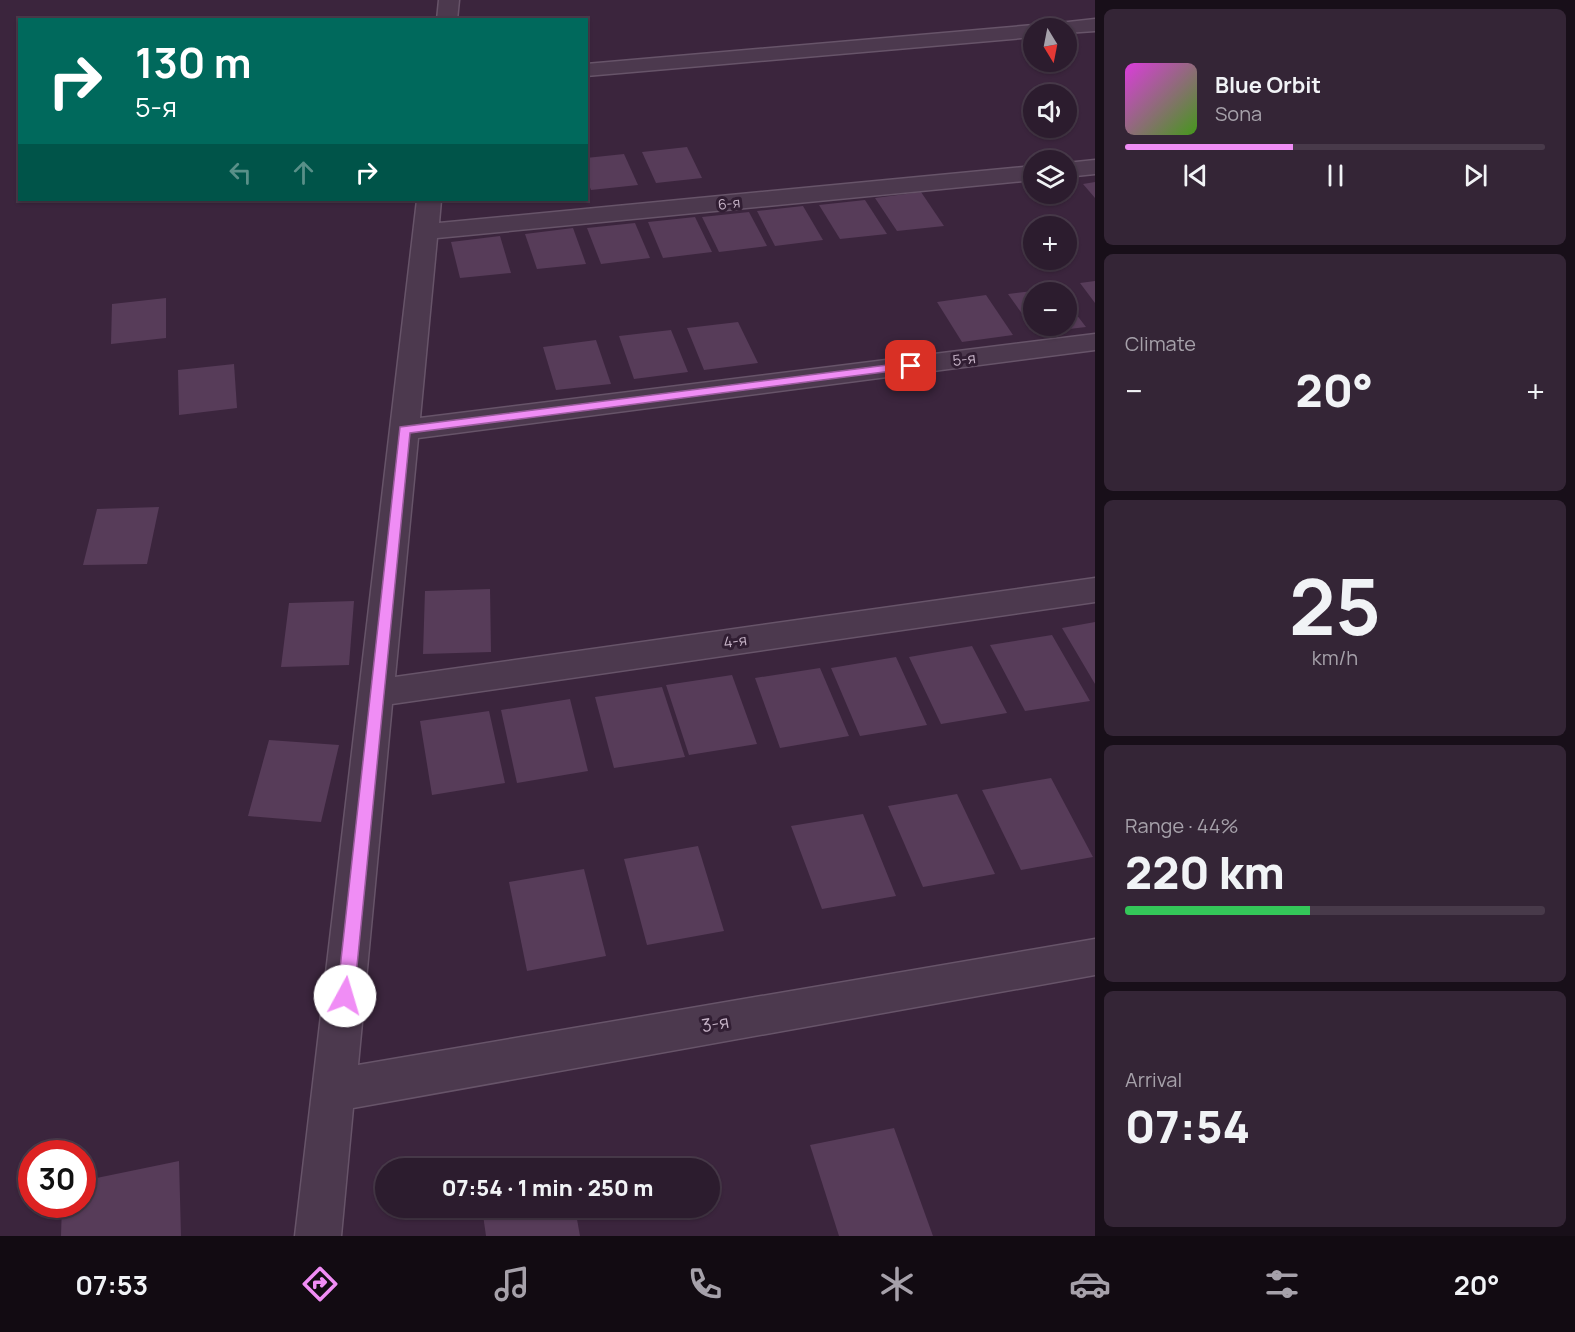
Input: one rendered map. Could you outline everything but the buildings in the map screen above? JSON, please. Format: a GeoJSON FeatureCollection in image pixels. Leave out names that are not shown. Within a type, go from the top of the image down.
{"type":"FeatureCollection","features":[{"type":"Feature","properties":{"kind":"street"},"geometry":{"type":"LineString","coordinates":[[447,18],[449,0]]}},
{"type":"Feature","properties":{"kind":"street"},"geometry":{"type":"LineString","coordinates":[[1077,26],[1095,25]]}},
{"type":"Feature","properties":{"kind":"street"},"geometry":{"type":"LineString","coordinates":[[588,70],[1023,32]]}},
{"type":"Feature","properties":{"kind":"street"},"geometry":{"type":"LineString","coordinates":[[1077,169],[1095,167]]}},
{"type":"Feature","properties":{"kind":"street","name":"6-я"},"geometry":{"type":"LineString","coordinates":[[427,216],[1023,174]]}},
{"type":"Feature","properties":{"kind":"street"},"geometry":{"type":"LineString","coordinates":[[318,1236],[336,1090],[427,216]]}},
{"type":"Feature","properties":{"kind":"street","name":"5-я"},"geometry":{"type":"LineString","coordinates":[[404,430],[1095,342]]}},
{"type":"Feature","properties":{"kind":"street","name":"4-я"},"geometry":{"type":"LineString","coordinates":[[376,693],[1095,590]]}},
{"type":"Feature","properties":{"kind":"street","name":"3-я"},"geometry":{"type":"LineString","coordinates":[[336,1090],[1095,957]]}},
{"type":"Feature","properties":{"kind":"route"},"geometry":{"type":"LineString","coordinates":[[345,996],[404,430],[911,366]]}}]}
